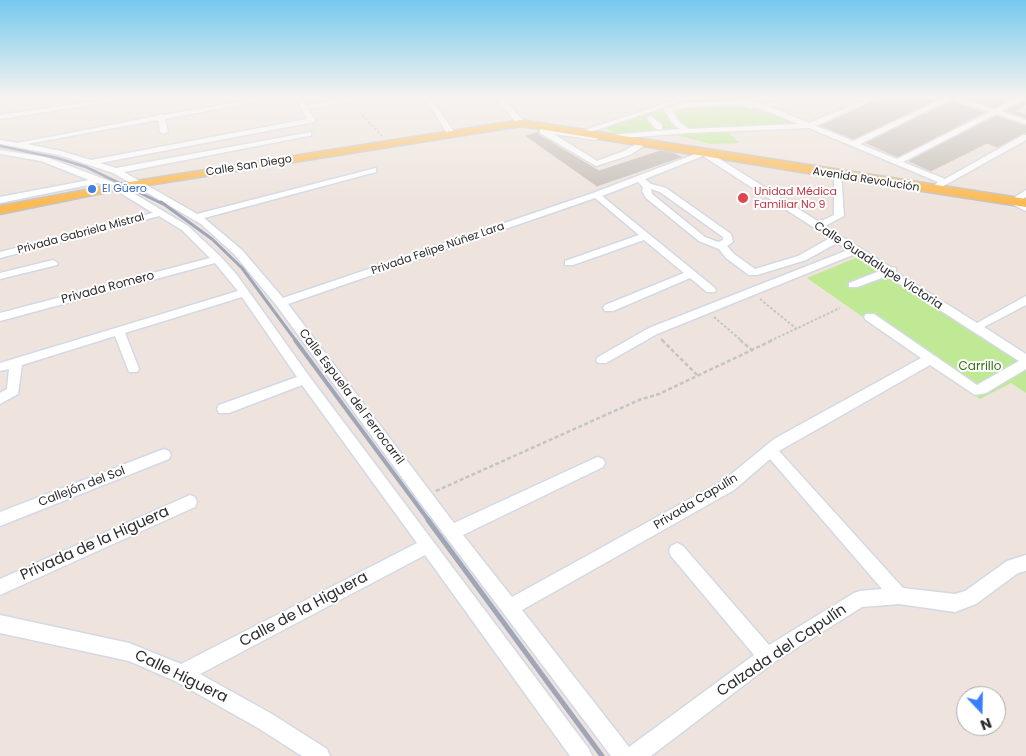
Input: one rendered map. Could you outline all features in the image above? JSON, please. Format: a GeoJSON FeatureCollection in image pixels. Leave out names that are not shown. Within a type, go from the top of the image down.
{"type":"FeatureCollection","features":[{"type":"Feature","properties":{"kind":"main road","name":"Calle San Diego"},"geometry":{"type":"LineString","coordinates":[[0,210],[139,183],[449,133]]}},
{"type":"Feature","properties":{"kind":"main road","name":"Calle San Diego"},"geometry":{"type":"LineString","coordinates":[[586,133],[598,137],[610,137],[640,146],[708,154]]}},
{"type":"Feature","properties":{"kind":"main road","name":"Avenida Revolución"},"geometry":{"type":"LineString","coordinates":[[708,154],[819,172],[838,180],[1026,203]]}},
{"type":"Feature","properties":{"kind":"street"},"geometry":{"type":"LineString","coordinates":[[14,145],[73,133]]}},
{"type":"Feature","properties":{"kind":"street"},"geometry":{"type":"LineString","coordinates":[[90,162],[241,133]]}},
{"type":"Feature","properties":{"kind":"street"},"geometry":{"type":"LineString","coordinates":[[547,133],[596,164],[640,146]]}},
{"type":"Feature","properties":{"kind":"street"},"geometry":{"type":"LineString","coordinates":[[564,133],[598,137],[640,146]]}},
{"type":"Feature","properties":{"kind":"street"},"geometry":{"type":"LineString","coordinates":[[610,137],[658,133]]}},
{"type":"Feature","properties":{"kind":"street"},"geometry":{"type":"LineString","coordinates":[[827,133],[944,182]]}},
{"type":"Feature","properties":{"kind":"street"},"geometry":{"type":"LineString","coordinates":[[853,144],[875,133]]}},
{"type":"Feature","properties":{"kind":"street"},"geometry":{"type":"LineString","coordinates":[[897,162],[952,133]]}},
{"type":"Feature","properties":{"kind":"street"},"geometry":{"type":"LineString","coordinates":[[116,171],[308,134]]}},
{"type":"Feature","properties":{"kind":"street"},"geometry":{"type":"LineString","coordinates":[[931,190],[1026,137]]}},
{"type":"Feature","properties":{"kind":"street","name":"Calle Espuela del Ferrocarril"},"geometry":{"type":"LineString","coordinates":[[0,142],[61,154],[116,171],[196,217],[238,252],[281,304],[424,496],[624,756]]}},
{"type":"Feature","properties":{"kind":"street","name":"Calle Espuela del Ferrocarril"},"geometry":{"type":"LineString","coordinates":[[0,152],[43,159],[117,187],[185,228],[217,259],[244,293],[582,756]]}},
{"type":"Feature","properties":{"kind":"street","name":"Privada Felipe Núñez Lara"},"geometry":{"type":"LineString","coordinates":[[281,304],[596,195],[708,154]]}},
{"type":"Feature","properties":{"kind":"street","name":"Calle Guadalupe Victoria"},"geometry":{"type":"LineString","coordinates":[[708,154],[822,224],[1026,362]]}},
{"type":"Feature","properties":{"kind":"street","name":"Calle Guadalupe Victoria"},"geometry":{"type":"LineString","coordinates":[[708,154],[854,251],[891,270],[1026,351]]}},
{"type":"Feature","properties":{"kind":"street"},"geometry":{"type":"LineString","coordinates":[[196,217],[373,170]]}},
{"type":"Feature","properties":{"kind":"street"},"geometry":{"type":"LineString","coordinates":[[640,179],[648,186],[663,190],[728,236],[729,240],[722,246]]}},
{"type":"Feature","properties":{"kind":"street"},"geometry":{"type":"LineString","coordinates":[[0,200],[100,180]]}},
{"type":"Feature","properties":{"kind":"street"},"geometry":{"type":"LineString","coordinates":[[822,224],[839,216],[838,180]]}},
{"type":"Feature","properties":{"kind":"street"},"geometry":{"type":"LineString","coordinates":[[648,186],[647,193],[652,199],[702,239],[714,245],[722,246],[730,256],[753,273],[802,258],[836,239]]}},
{"type":"Feature","properties":{"kind":"street"},"geometry":{"type":"LineString","coordinates":[[1011,202],[1026,193]]}},
{"type":"Feature","properties":{"kind":"street"},"geometry":{"type":"LineString","coordinates":[[596,195],[711,290]]}},
{"type":"Feature","properties":{"kind":"street"},"geometry":{"type":"LineString","coordinates":[[1011,202],[1026,208]]}},
{"type":"Feature","properties":{"kind":"street","name":"Privada Gabriela Mistral"},"geometry":{"type":"LineString","coordinates":[[0,255],[162,213]]}},
{"type":"Feature","properties":{"kind":"street"},"geometry":{"type":"LineString","coordinates":[[569,263],[645,236]]}},
{"type":"Feature","properties":{"kind":"street"},"geometry":{"type":"LineString","coordinates":[[602,360],[653,331],[854,251]]}},
{"type":"Feature","properties":{"kind":"street","name":"Privada Romero"},"geometry":{"type":"LineString","coordinates":[[0,317],[217,259]]}},
{"type":"Feature","properties":{"kind":"street"},"geometry":{"type":"LineString","coordinates":[[0,276],[53,263]]}},
{"type":"Feature","properties":{"kind":"street"},"geometry":{"type":"LineString","coordinates":[[853,285],[891,270]]}},
{"type":"Feature","properties":{"kind":"street"},"geometry":{"type":"LineString","coordinates":[[609,308],[691,274]]}},
{"type":"Feature","properties":{"kind":"street"},"geometry":{"type":"LineString","coordinates":[[0,367],[244,293]]}},
{"type":"Feature","properties":{"kind":"street"},"geometry":{"type":"LineString","coordinates":[[982,324],[1026,300]]}},
{"type":"Feature","properties":{"kind":"street"},"geometry":{"type":"LineString","coordinates":[[870,316],[975,390],[981,390],[1026,362]]}},
{"type":"Feature","properties":{"kind":"street"},"geometry":{"type":"LineString","coordinates":[[119,332],[133,369]]}},
{"type":"Feature","properties":{"kind":"street","name":"Privada Capulín"},"geometry":{"type":"LineString","coordinates":[[509,608],[729,485],[778,443],[930,359]]}},
{"type":"Feature","properties":{"kind":"street"},"geometry":{"type":"LineString","coordinates":[[0,399],[13,391],[16,362]]}},
{"type":"Feature","properties":{"kind":"street"},"geometry":{"type":"LineString","coordinates":[[224,409],[305,379]]}},
{"type":"Feature","properties":{"kind":"street"},"geometry":{"type":"LineString","coordinates":[[770,450],[899,596]]}},
{"type":"Feature","properties":{"kind":"street","name":"Callejón del Sol"},"geometry":{"type":"LineString","coordinates":[[0,519],[164,455]]}},
{"type":"Feature","properties":{"kind":"street"},"geometry":{"type":"LineString","coordinates":[[452,532],[598,463]]}},
{"type":"Feature","properties":{"kind":"street","name":"Privada de la Higuera"},"geometry":{"type":"LineString","coordinates":[[0,587],[190,502]]}},
{"type":"Feature","properties":{"kind":"street","name":"Calle de la Higuera"},"geometry":{"type":"LineString","coordinates":[[182,674],[427,546]]}},
{"type":"Feature","properties":{"kind":"street"},"geometry":{"type":"LineString","coordinates":[[677,551],[767,657]]}},
{"type":"Feature","properties":{"kind":"street","name":"Calzada del Capulín"},"geometry":{"type":"LineString","coordinates":[[634,756],[767,657],[860,599],[899,596],[955,603],[970,598],[1013,567],[1026,563]]}},
{"type":"Feature","properties":{"kind":"street","name":"Calle Higuera"},"geometry":{"type":"LineString","coordinates":[[0,624],[129,652],[182,674],[265,721],[320,756]]}},
{"type":"Feature","properties":{"kind":"path"},"geometry":{"type":"LineString","coordinates":[[380,133],[389,143]]}},
{"type":"Feature","properties":{"kind":"path"},"geometry":{"type":"LineString","coordinates":[[750,292],[798,330]]}},
{"type":"Feature","properties":{"kind":"path"},"geometry":{"type":"LineString","coordinates":[[424,496],[698,376],[798,330],[840,308]]}},
{"type":"Feature","properties":{"kind":"path"},"geometry":{"type":"LineString","coordinates":[[705,309],[753,351]]}},
{"type":"Feature","properties":{"kind":"path"},"geometry":{"type":"LineString","coordinates":[[653,331],[698,376]]}},
{"type":"Feature","properties":{"kind":"green space"},"geometry":{"type":"Polygon","coordinates":[[[730,133],[739,143],[710,144],[672,134],[730,133]]]}},
{"type":"Feature","properties":{"kind":"green space","name":"Carrillo"},"geometry":{"type":"Polygon","coordinates":[[[858,257],[1026,366],[1026,393],[1011,383],[980,399],[807,278],[858,257]]]}},
{"type":"Feature","properties":{"kind":"building"},"geometry":{"type":"Polygon","coordinates":[[[538,133],[599,171],[660,151],[673,153],[681,157],[597,186],[526,136],[538,133]]]}},
{"type":"Feature","properties":{"kind":"building"},"geometry":{"type":"Polygon","coordinates":[[[839,133],[866,133],[854,139],[839,133]]]}},
{"type":"Feature","properties":{"kind":"building"},"geometry":{"type":"Polygon","coordinates":[[[886,133],[943,133],[898,157],[866,143],[886,133]]]}},
{"type":"Feature","properties":{"kind":"building"},"geometry":{"type":"Polygon","coordinates":[[[963,133],[1025,133],[997,147],[987,143],[931,171],[909,161],[963,133]]]}},
{"type":"Feature","properties":{"kind":"railway"},"geometry":{"type":"LineString","coordinates":[[0,146],[57,158],[86,167],[163,204]]}},
{"type":"Feature","properties":{"kind":"railway"},"geometry":{"type":"LineString","coordinates":[[161,202],[212,239],[242,268],[296,341]]}},
{"type":"Feature","properties":{"kind":"railway"},"geometry":{"type":"LineString","coordinates":[[295,340],[429,521]]}},
{"type":"Feature","properties":{"kind":"railway"},"geometry":{"type":"LineString","coordinates":[[428,520],[602,756]]}},
{"type":"Feature","properties":{"kind":"place","name":"El Güero"},"geometry":{"type":"Point","coordinates":[92,189]}},
{"type":"Feature","properties":{"kind":"place","name":"Unidad Médica Familiar No 9"},"geometry":{"type":"Point","coordinates":[743,198]}}]}
